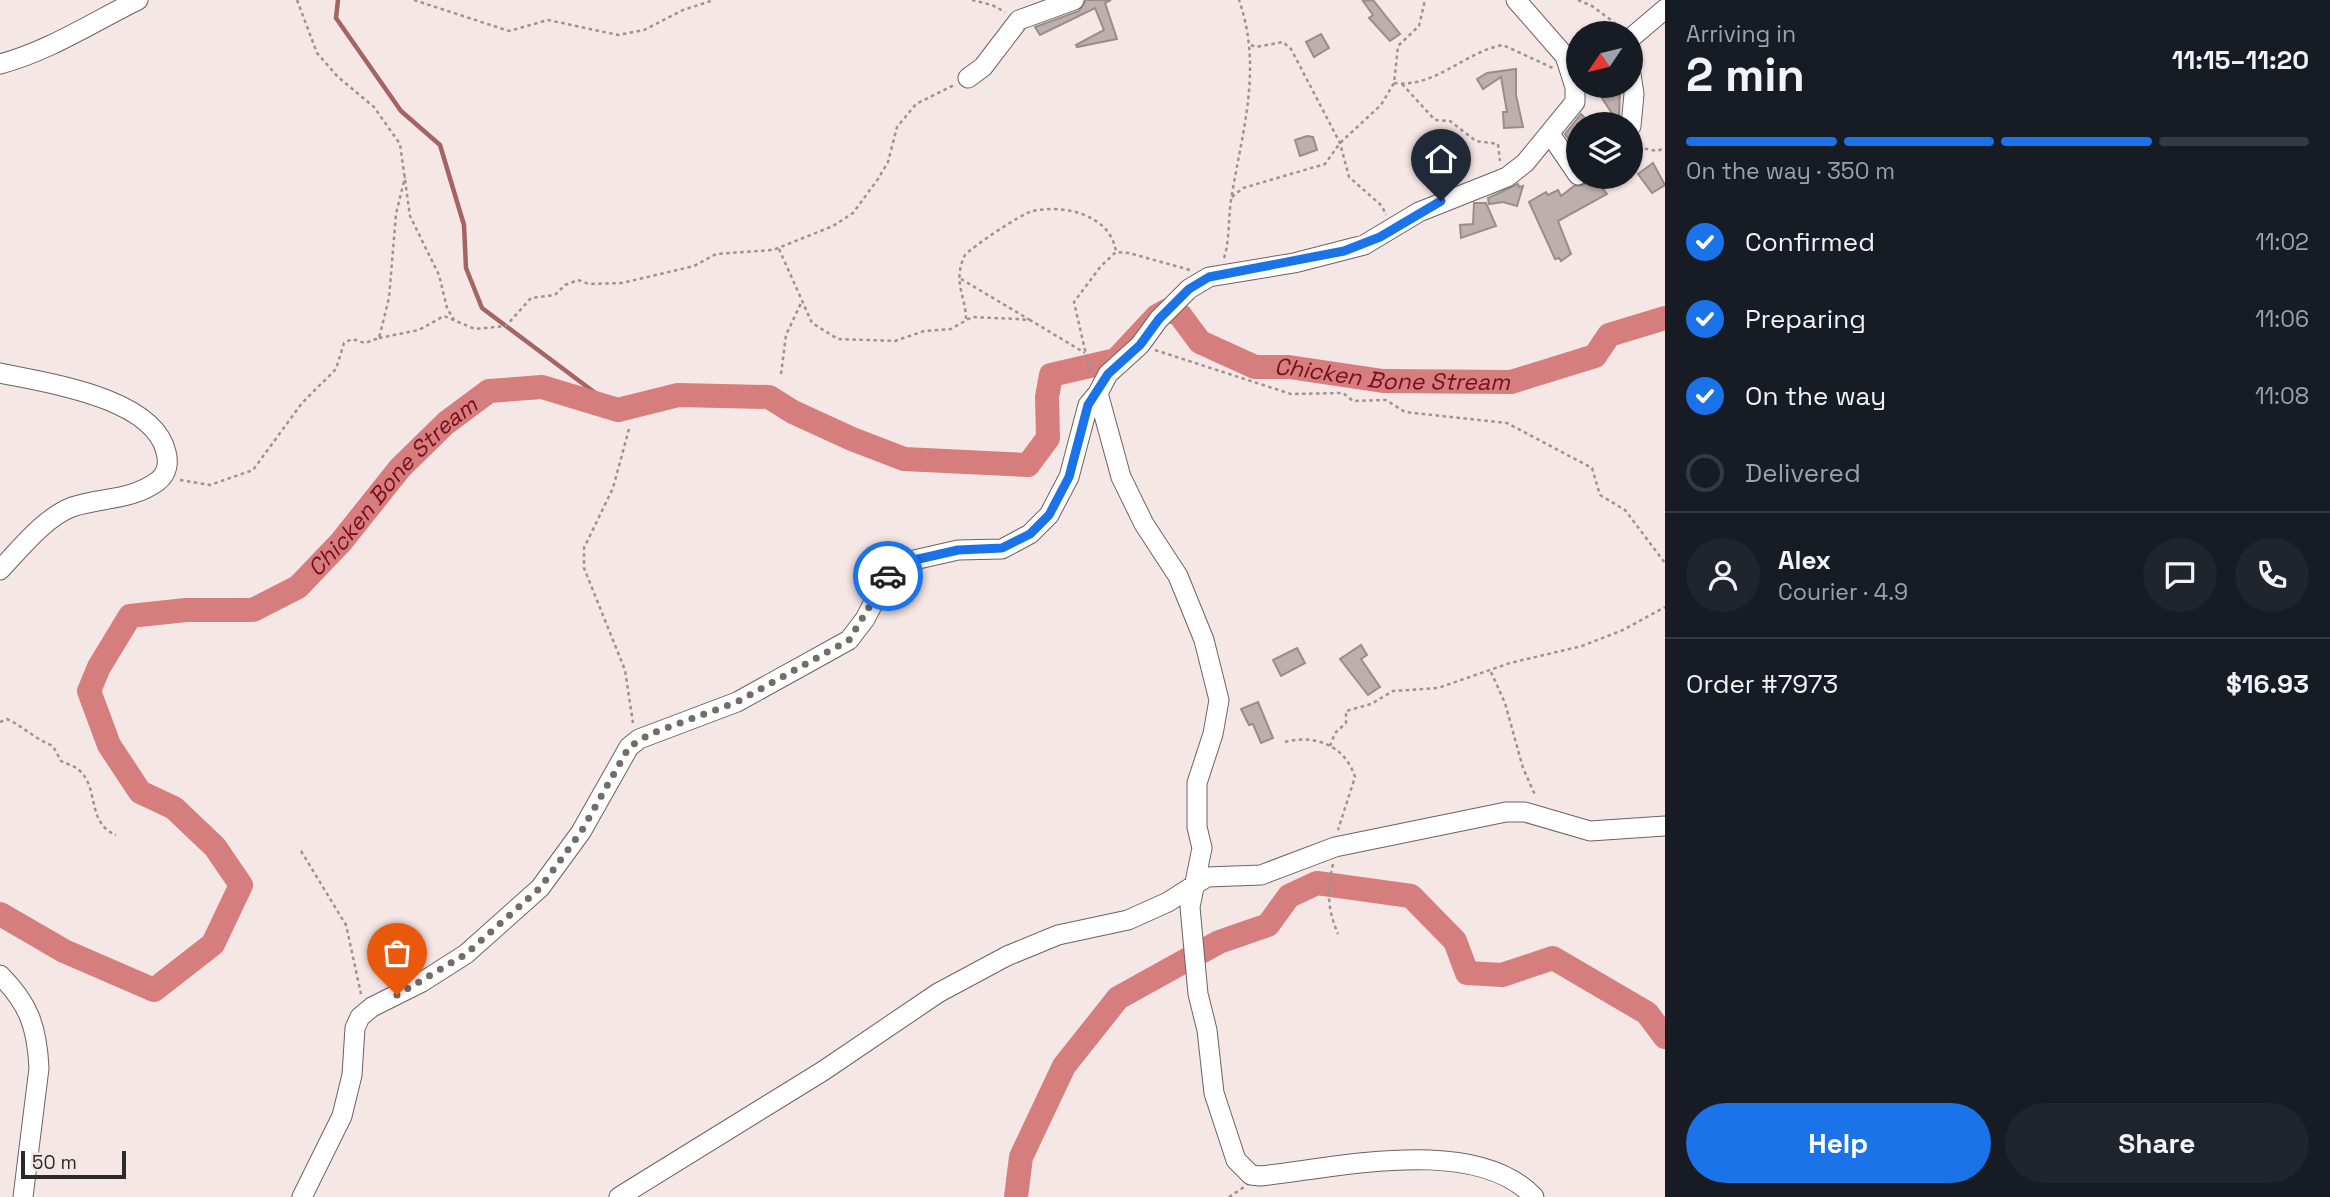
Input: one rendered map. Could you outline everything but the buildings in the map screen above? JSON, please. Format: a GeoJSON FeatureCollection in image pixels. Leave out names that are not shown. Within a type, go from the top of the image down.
{"type":"FeatureCollection","features":[{"type":"Feature","properties":{"kind":"street"},"geometry":{"type":"LineString","coordinates":[[0,64],[91,26],[138,0]]}},
{"type":"Feature","properties":{"kind":"street"},"geometry":{"type":"LineString","coordinates":[[968,78],[982,67],[1019,20],[1074,0]]}},
{"type":"Feature","properties":{"kind":"street"},"geometry":{"type":"LineString","coordinates":[[1516,0],[1566,56]]}},
{"type":"Feature","properties":{"kind":"street"},"geometry":{"type":"LineString","coordinates":[[1643,28],[1665,9]]}},
{"type":"Feature","properties":{"kind":"street"},"geometry":{"type":"LineString","coordinates":[[1575,98],[1575,102]]}},
{"type":"Feature","properties":{"kind":"street"},"geometry":{"type":"LineString","coordinates":[[302,1197],[342,1116],[352,1076],[355,1028],[365,1011],[422,982],[466,954],[540,888],[581,832],[629,747],[650,734],[737,702],[849,640],[887,577],[901,563],[958,550],[1002,548],[1030,534],[1049,515],[1069,477],[1088,405],[1108,374],[1140,345],[1159,319],[1189,289],[1209,277],[1344,251],[1380,237],[1391,228],[1441,201],[1516,172],[1579,98]]}},
{"type":"Feature","properties":{"kind":"street"},"geometry":{"type":"LineString","coordinates":[[1550,134],[1566,158]]}},
{"type":"Feature","properties":{"kind":"street"},"geometry":{"type":"LineString","coordinates":[[0,373],[90,394],[141,417],[164,446],[167,467],[163,477],[133,494],[63,512],[0,570]]}},
{"type":"Feature","properties":{"kind":"street"},"geometry":{"type":"LineString","coordinates":[[1098,393],[1121,477],[1144,524],[1178,576],[1204,640],[1219,700],[1213,734],[1197,783],[1197,827],[1202,848],[1190,907],[1198,994],[1207,1030],[1214,1093],[1236,1160],[1242,1169],[1260,1176],[1378,1163],[1443,1160],[1474,1164],[1503,1174],[1534,1197]]}},
{"type":"Feature","properties":{"kind":"street"},"geometry":{"type":"LineString","coordinates":[[619,1197],[832,1066],[885,1026],[938,993],[1007,956],[1058,935],[1128,919],[1168,902],[1207,877],[1261,875],[1335,847],[1506,812],[1525,812],[1544,820],[1590,831],[1665,826]]}},
{"type":"Feature","properties":{"kind":"street"},"geometry":{"type":"LineString","coordinates":[[0,975],[21,996],[27,1008],[38,1050],[39,1068],[23,1197]]}},
{"type":"Feature","properties":{"kind":"path"},"geometry":{"type":"LineString","coordinates":[[298,0],[317,53],[338,77],[374,107],[400,144],[415,228],[439,275],[447,308],[456,322]]}},
{"type":"Feature","properties":{"kind":"path"},"geometry":{"type":"LineString","coordinates":[[414,0],[509,31],[548,20],[618,36],[644,30],[683,10],[715,0]]}},
{"type":"Feature","properties":{"kind":"path"},"geometry":{"type":"LineString","coordinates":[[972,0],[992,5],[1019,20]]}},
{"type":"Feature","properties":{"kind":"path"},"geometry":{"type":"LineString","coordinates":[[1116,252],[1151,258],[1209,277],[1222,264],[1227,250],[1232,197],[1245,137],[1251,45],[1239,0]]}},
{"type":"Feature","properties":{"kind":"path"},"geometry":{"type":"LineString","coordinates":[[1232,197],[1243,188],[1325,164],[1340,143],[1381,105],[1394,83],[1398,46],[1419,26],[1425,0]]}},
{"type":"Feature","properties":{"kind":"path"},"geometry":{"type":"LineString","coordinates":[[1578,0],[1592,6],[1611,21]]}},
{"type":"Feature","properties":{"kind":"path"},"geometry":{"type":"LineString","coordinates":[[1592,0],[1592,6]]}},
{"type":"Feature","properties":{"kind":"path"},"geometry":{"type":"LineString","coordinates":[[1251,45],[1256,47],[1283,43],[1290,49],[1340,143],[1349,177],[1382,206],[1391,228]]}},
{"type":"Feature","properties":{"kind":"path"},"geometry":{"type":"LineString","coordinates":[[1394,83],[1402,84],[1439,75],[1476,53],[1503,45],[1551,68],[1566,64]]}},
{"type":"Feature","properties":{"kind":"path"},"geometry":{"type":"LineString","coordinates":[[163,477],[210,485],[253,470],[302,403],[336,369],[344,343],[352,339],[365,343],[419,330],[444,316],[475,329],[506,326],[531,298],[555,295],[565,285],[578,280],[589,284],[622,283],[694,266],[716,254],[730,251],[756,253],[779,248],[833,226],[853,213],[878,179],[888,162],[897,127],[916,104],[968,78]]}},
{"type":"Feature","properties":{"kind":"path"},"geometry":{"type":"LineString","coordinates":[[1402,84],[1435,120],[1450,121],[1476,141],[1498,144],[1503,166],[1494,182]]}},
{"type":"Feature","properties":{"kind":"path"},"geometry":{"type":"LineString","coordinates":[[1643,148],[1657,151],[1665,148]]}},
{"type":"Feature","properties":{"kind":"path"},"geometry":{"type":"LineString","coordinates":[[379,338],[390,298],[396,214],[405,177]]}},
{"type":"Feature","properties":{"kind":"path"},"geometry":{"type":"LineString","coordinates":[[966,321],[960,294],[960,265],[969,250],[1031,211],[1054,209],[1092,218],[1108,229],[1116,252]]}},
{"type":"Feature","properties":{"kind":"path"},"geometry":{"type":"LineString","coordinates":[[779,248],[812,323],[838,339],[895,341],[924,331],[951,329],[972,317],[1030,320]]}},
{"type":"Feature","properties":{"kind":"path"},"geometry":{"type":"LineString","coordinates":[[1098,393],[1085,353],[1074,302],[1101,266],[1116,252]]}},
{"type":"Feature","properties":{"kind":"path"},"geometry":{"type":"LineString","coordinates":[[961,279],[982,294],[1015,309],[1085,353]]}},
{"type":"Feature","properties":{"kind":"path"},"geometry":{"type":"LineString","coordinates":[[781,374],[786,335],[802,301]]}},
{"type":"Feature","properties":{"kind":"path"},"geometry":{"type":"LineString","coordinates":[[1140,345],[1291,394],[1343,393],[1353,401],[1386,400],[1405,412],[1507,423],[1592,468],[1600,495],[1625,510],[1656,547],[1665,563]]}},
{"type":"Feature","properties":{"kind":"path"},"geometry":{"type":"LineString","coordinates":[[629,429],[613,488],[584,548],[584,568],[625,670],[633,728],[629,747]]}},
{"type":"Feature","properties":{"kind":"path"},"geometry":{"type":"LineString","coordinates":[[1330,746],[1335,733],[1346,723],[1346,711],[1371,704],[1393,691],[1438,688],[1510,663],[1582,646],[1623,630],[1665,607]]}},
{"type":"Feature","properties":{"kind":"path"},"geometry":{"type":"LineString","coordinates":[[1491,671],[1505,704],[1523,768],[1544,820]]}},
{"type":"Feature","properties":{"kind":"path"},"geometry":{"type":"LineString","coordinates":[[0,722],[7,719],[19,725],[34,739],[53,746],[61,761],[74,765],[83,773],[95,814],[107,831],[116,835]]}},
{"type":"Feature","properties":{"kind":"path"},"geometry":{"type":"LineString","coordinates":[[1284,742],[1317,739],[1346,760],[1355,777],[1335,847],[1327,896],[1330,916],[1338,934]]}},
{"type":"Feature","properties":{"kind":"path"},"geometry":{"type":"LineString","coordinates":[[301,851],[346,925],[365,1011]]}},
{"type":"Feature","properties":{"kind":"waterway"},"geometry":{"type":"LineString","coordinates":[[338,0],[336,18],[401,111],[440,145],[464,225],[466,268],[482,308],[618,410]]}},
{"type":"Feature","properties":{"kind":"waterway","name":"Chicken Bone Stream"},"geometry":{"type":"LineString","coordinates":[[0,914],[64,951],[154,990],[213,944],[241,885],[215,847],[174,808],[140,792],[109,745],[89,691],[99,667],[130,616],[186,610],[253,610],[298,587],[341,542],[400,468],[446,423],[489,391],[542,387],[618,410],[678,395],[769,397],[793,412],[904,459],[1028,465],[1048,438],[1047,397],[1051,375],[1116,360],[1157,316],[1168,310],[1180,315],[1200,342],[1255,367],[1289,367],[1383,381],[1511,382],[1595,356],[1609,335],[1665,318]]}},
{"type":"Feature","properties":{"kind":"waterway"},"geometry":{"type":"LineString","coordinates":[[1016,1197],[1021,1157],[1064,1066],[1118,998],[1219,942],[1268,925],[1289,896],[1317,883],[1411,896],[1455,941],[1467,973],[1502,975],[1553,958],[1647,1013],[1665,1037]]}},
{"type":"Feature","properties":{"kind":"way so far"},"geometry":{"type":"LineString","coordinates":[[397,995],[466,954],[540,888],[581,832],[629,747],[650,734],[695,720],[737,702],[849,640],[888,576]]}},
{"type":"Feature","properties":{"kind":"route"},"geometry":{"type":"LineString","coordinates":[[888,576],[901,563],[958,550],[1002,548],[1030,534],[1049,515],[1069,477],[1088,405],[1108,374],[1140,345],[1159,319],[1197,283],[1209,277],[1294,262],[1364,245],[1441,201]]}}]}
